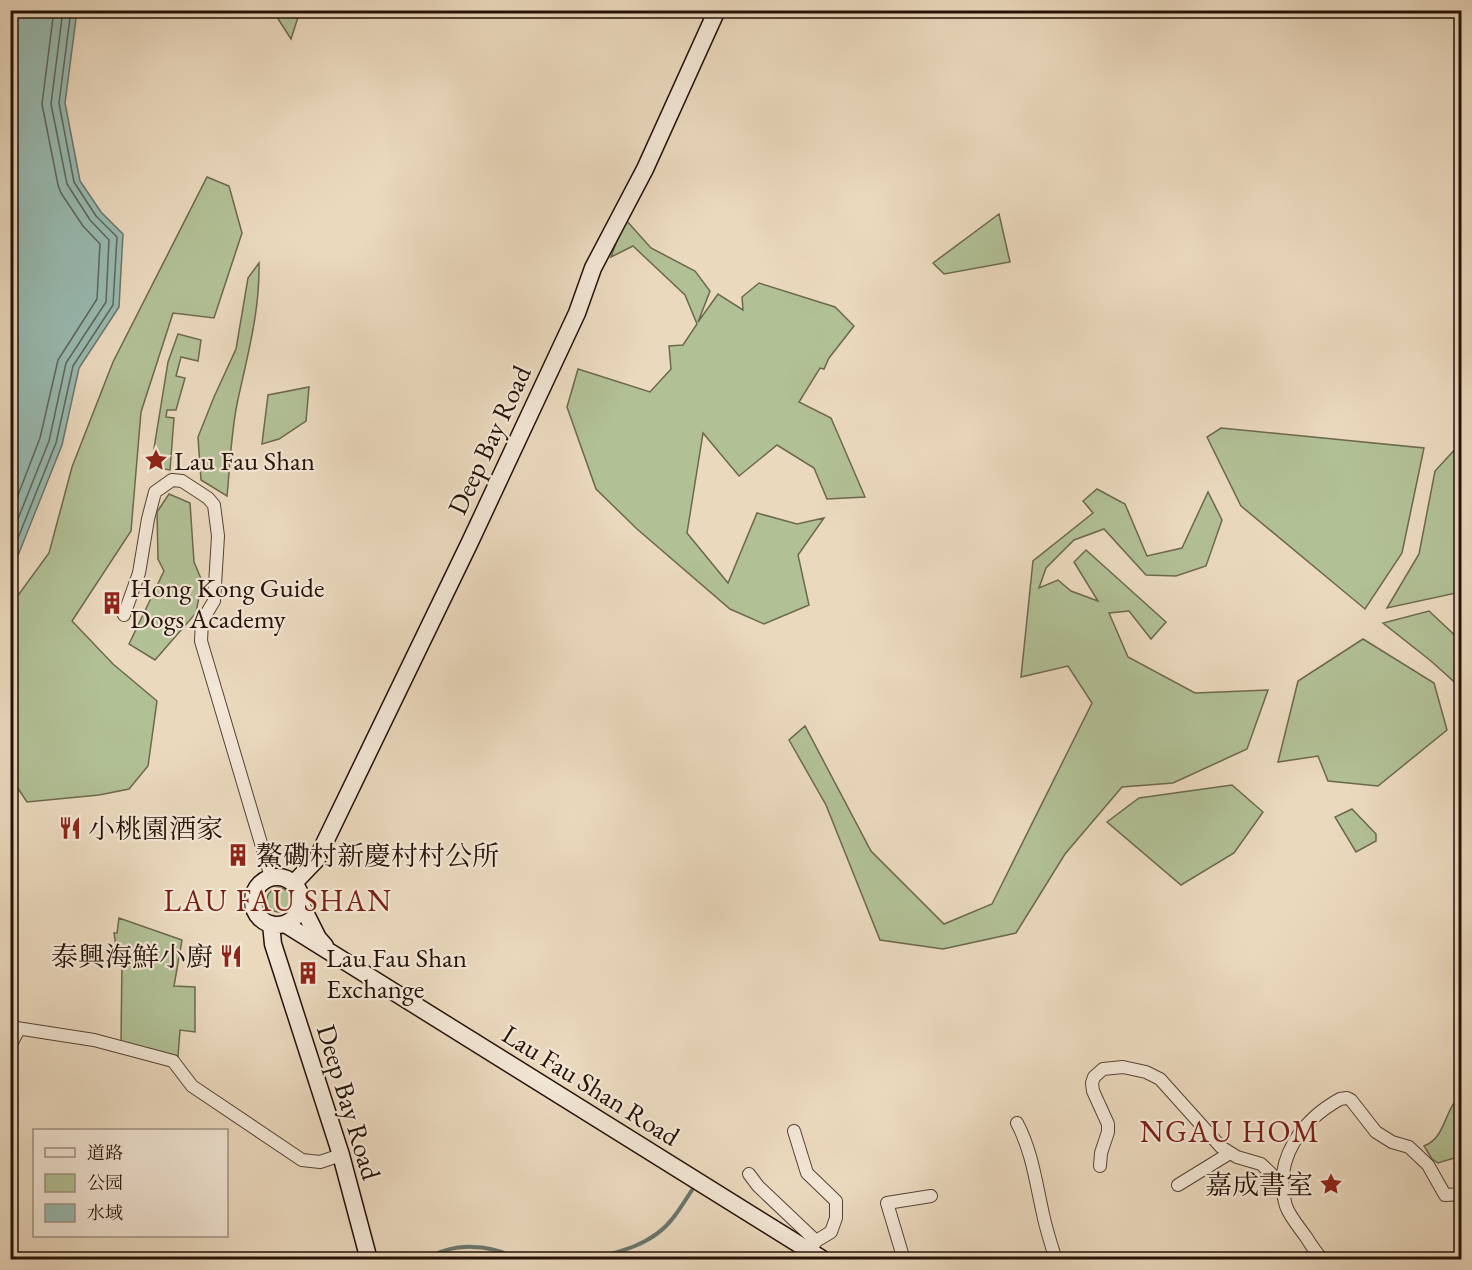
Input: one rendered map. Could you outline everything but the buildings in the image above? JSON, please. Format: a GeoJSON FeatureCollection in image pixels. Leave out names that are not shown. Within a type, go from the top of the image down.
{"type":"FeatureCollection","features":[{"type":"Feature","properties":{"kind":"street","name":"Deep Bay Road"},"geometry":{"type":"LineString","coordinates":[[294,883],[317,859],[470,543],[577,313],[593,268],[645,169],[717,10]]}},
{"type":"Feature","properties":{"kind":"street"},"geometry":{"type":"LineString","coordinates":[[124,615],[139,573],[155,492],[172,480],[182,481],[208,498],[214,506],[218,536],[214,601],[202,621],[201,641],[271,877]]}},
{"type":"Feature","properties":{"kind":"street"},"geometry":{"type":"LineString","coordinates":[[279,876],[294,883],[299,890],[301,904],[298,912],[293,919],[278,924],[258,916],[253,901],[258,886],[271,877],[279,876]]}},
{"type":"Feature","properties":{"kind":"street","name":"Lau Fau Shan Road"},"geometry":{"type":"LineString","coordinates":[[301,904],[318,938],[331,953]]}},
{"type":"Feature","properties":{"kind":"street","name":"Deep Bay Road"},"geometry":{"type":"LineString","coordinates":[[278,924],[273,944],[341,1155],[369,1260]]}},
{"type":"Feature","properties":{"kind":"street","name":"Lau Fau Shan Road"},"geometry":{"type":"LineString","coordinates":[[278,924],[331,953],[817,1251]]}},
{"type":"Feature","properties":{"kind":"street"},"geometry":{"type":"LineString","coordinates":[[10,1046],[15,1028],[94,1040],[173,1060],[192,1086],[302,1160],[320,1162],[341,1155]]}},
{"type":"Feature","properties":{"kind":"street"},"geometry":{"type":"LineString","coordinates":[[1100,1166],[1108,1124],[1092,1083],[1098,1072],[1110,1067],[1134,1069],[1160,1079],[1221,1147],[1236,1157],[1261,1164],[1282,1184]]}},
{"type":"Feature","properties":{"kind":"street"},"geometry":{"type":"LineString","coordinates":[[1318,1258],[1292,1218],[1282,1184],[1293,1140],[1340,1098],[1352,1100],[1376,1132],[1392,1142],[1409,1147],[1428,1165],[1445,1195],[1461,1194]]}},
{"type":"Feature","properties":{"kind":"street"},"geometry":{"type":"LineString","coordinates":[[1017,1123],[1024,1136],[1032,1162],[1043,1217],[1056,1260]]}},
{"type":"Feature","properties":{"kind":"street"},"geometry":{"type":"LineString","coordinates":[[749,1174],[817,1251],[831,1232],[837,1206],[826,1190],[807,1173],[794,1131]]}},
{"type":"Feature","properties":{"kind":"street"},"geometry":{"type":"LineString","coordinates":[[1179,1185],[1230,1153]]}},
{"type":"Feature","properties":{"kind":"street"},"geometry":{"type":"LineString","coordinates":[[904,1260],[881,1203],[931,1196]]}},
{"type":"Feature","properties":{"kind":"green space"},"geometry":{"type":"Polygon","coordinates":[[[273,11],[300,11],[291,39],[273,11]]]}},
{"type":"Feature","properties":{"kind":"green space"},"geometry":{"type":"Polygon","coordinates":[[[207,177],[229,186],[242,233],[214,318],[173,313],[141,412],[131,531],[72,621],[113,664],[157,701],[148,766],[129,789],[99,795],[27,802],[11,778],[11,605],[49,553],[72,467],[113,362],[207,177]]]}},
{"type":"Feature","properties":{"kind":"green space"},"geometry":{"type":"Polygon","coordinates":[[[999,214],[1010,262],[944,274],[933,263],[999,214]]]}},
{"type":"Feature","properties":{"kind":"green space"},"geometry":{"type":"Polygon","coordinates":[[[625,219],[651,248],[695,271],[710,291],[698,322],[718,294],[743,310],[742,297],[759,283],[835,307],[854,326],[829,358],[824,369],[820,368],[799,402],[831,418],[865,497],[827,499],[814,468],[777,445],[739,476],[703,433],[687,533],[728,583],[757,513],[797,524],[824,518],[798,555],[809,605],[764,624],[730,609],[637,529],[596,489],[567,407],[578,369],[650,392],[671,369],[669,346],[683,345],[697,324],[685,295],[633,246],[611,257],[625,219]]]}},
{"type":"Feature","properties":{"kind":"green space"},"geometry":{"type":"Polygon","coordinates":[[[259,263],[255,317],[235,415],[227,496],[201,480],[198,437],[236,349],[248,278],[259,263]]]}},
{"type":"Feature","properties":{"kind":"green space"},"geometry":{"type":"Polygon","coordinates":[[[178,334],[201,340],[198,361],[181,357],[176,376],[185,378],[176,410],[167,410],[166,417],[174,418],[170,470],[151,467],[168,362],[178,334]]]}},
{"type":"Feature","properties":{"kind":"green space"},"geometry":{"type":"Polygon","coordinates":[[[309,387],[306,421],[279,439],[262,444],[268,395],[309,387]]]}},
{"type":"Feature","properties":{"kind":"green space"},"geometry":{"type":"Polygon","coordinates":[[[1221,428],[1424,448],[1402,553],[1365,609],[1241,506],[1207,437],[1221,428]]]}},
{"type":"Feature","properties":{"kind":"green space"},"geometry":{"type":"Polygon","coordinates":[[[1459,445],[1462,449],[1461,592],[1387,608],[1419,554],[1435,471],[1459,445]]]}},
{"type":"Feature","properties":{"kind":"green space"},"geometry":{"type":"Polygon","coordinates":[[[1097,489],[1125,504],[1147,556],[1182,548],[1208,492],[1222,520],[1206,566],[1176,576],[1146,575],[1104,529],[1074,540],[1046,568],[1039,588],[1058,580],[1071,591],[1098,601],[1074,562],[1086,550],[1166,622],[1151,639],[1129,611],[1109,613],[1128,657],[1195,693],[1268,690],[1247,749],[1173,783],[1122,787],[1065,854],[1016,933],[943,949],[880,940],[826,805],[789,740],[805,726],[871,851],[944,924],[992,904],[1092,703],[1068,666],[1021,677],[1033,561],[1093,513],[1083,501],[1097,489]]]}},
{"type":"Feature","properties":{"kind":"green space"},"geometry":{"type":"Polygon","coordinates":[[[169,494],[190,503],[194,562],[202,581],[196,613],[155,660],[129,644],[164,571],[158,559],[157,512],[169,494]]]}},
{"type":"Feature","properties":{"kind":"green space"},"geometry":{"type":"Polygon","coordinates":[[[1429,611],[1461,641],[1461,688],[1383,623],[1429,611]]]}},
{"type":"Feature","properties":{"kind":"green space"},"geometry":{"type":"Polygon","coordinates":[[[1363,639],[1434,683],[1447,730],[1378,786],[1328,781],[1318,756],[1278,762],[1298,681],[1363,639]]]}},
{"type":"Feature","properties":{"kind":"green space"},"geometry":{"type":"Polygon","coordinates":[[[1232,785],[1263,812],[1234,853],[1181,885],[1107,822],[1139,798],[1232,785]]]}},
{"type":"Feature","properties":{"kind":"green space"},"geometry":{"type":"Polygon","coordinates":[[[1352,809],[1376,834],[1376,841],[1356,852],[1335,817],[1352,809]]]}},
{"type":"Feature","properties":{"kind":"green space"},"geometry":{"type":"Polygon","coordinates":[[[279,888],[288,891],[291,900],[288,909],[279,912],[270,909],[267,900],[270,891],[279,888]]]}},
{"type":"Feature","properties":{"kind":"green space"},"geometry":{"type":"Polygon","coordinates":[[[119,918],[182,940],[174,986],[195,987],[195,1032],[180,1030],[178,1056],[121,1042],[122,961],[117,952],[114,933],[117,933],[119,918]]]}},
{"type":"Feature","properties":{"kind":"green space"},"geometry":{"type":"Polygon","coordinates":[[[1461,1095],[1461,1156],[1438,1163],[1432,1159],[1424,1146],[1437,1137],[1455,1101],[1461,1095]]]}},
{"type":"Feature","properties":{"kind":"water"},"geometry":{"type":"Polygon","coordinates":[[[11,10],[77,11],[65,103],[80,181],[101,212],[123,234],[119,307],[79,368],[62,445],[11,573],[11,10]]]}},
{"type":"Feature","properties":{"kind":"waterway"},"geometry":{"type":"LineString","coordinates":[[584,1260],[633,1247],[655,1235],[673,1218],[692,1190]]}},
{"type":"Feature","properties":{"kind":"waterway"},"geometry":{"type":"LineString","coordinates":[[426,1260],[447,1250],[472,1247],[496,1250],[518,1260]]}},
{"type":"Feature","properties":{"kind":"place","name":"Lau Fau Shan"},"geometry":{"type":"Point","coordinates":[156,460]}},
{"type":"Feature","properties":{"kind":"place","name":"Hong Kong Guide Dogs Academy"},"geometry":{"type":"Point","coordinates":[112,603]}},
{"type":"Feature","properties":{"kind":"place","name":"小桃園酒家"},"geometry":{"type":"Point","coordinates":[70,828]}},
{"type":"Feature","properties":{"kind":"place","name":"鰲磡村新慶村村公所"},"geometry":{"type":"Point","coordinates":[238,855]}},
{"type":"Feature","properties":{"kind":"place","name":"泰興海鮮小廚"},"geometry":{"type":"Point","coordinates":[231,956]}},
{"type":"Feature","properties":{"kind":"place","name":"Lau Fau Shan Exchange"},"geometry":{"type":"Point","coordinates":[308,973]}},
{"type":"Feature","properties":{"kind":"place","name":"嘉成書室"},"geometry":{"type":"Point","coordinates":[1331,1184]}},
{"type":"Feature","properties":{"kind":"district","name":"LAU FAU SHAN"},"geometry":{"type":"Point","coordinates":[278,900]}},
{"type":"Feature","properties":{"kind":"district","name":"NGAU HOM"},"geometry":{"type":"Point","coordinates":[1230,1131]}}]}
